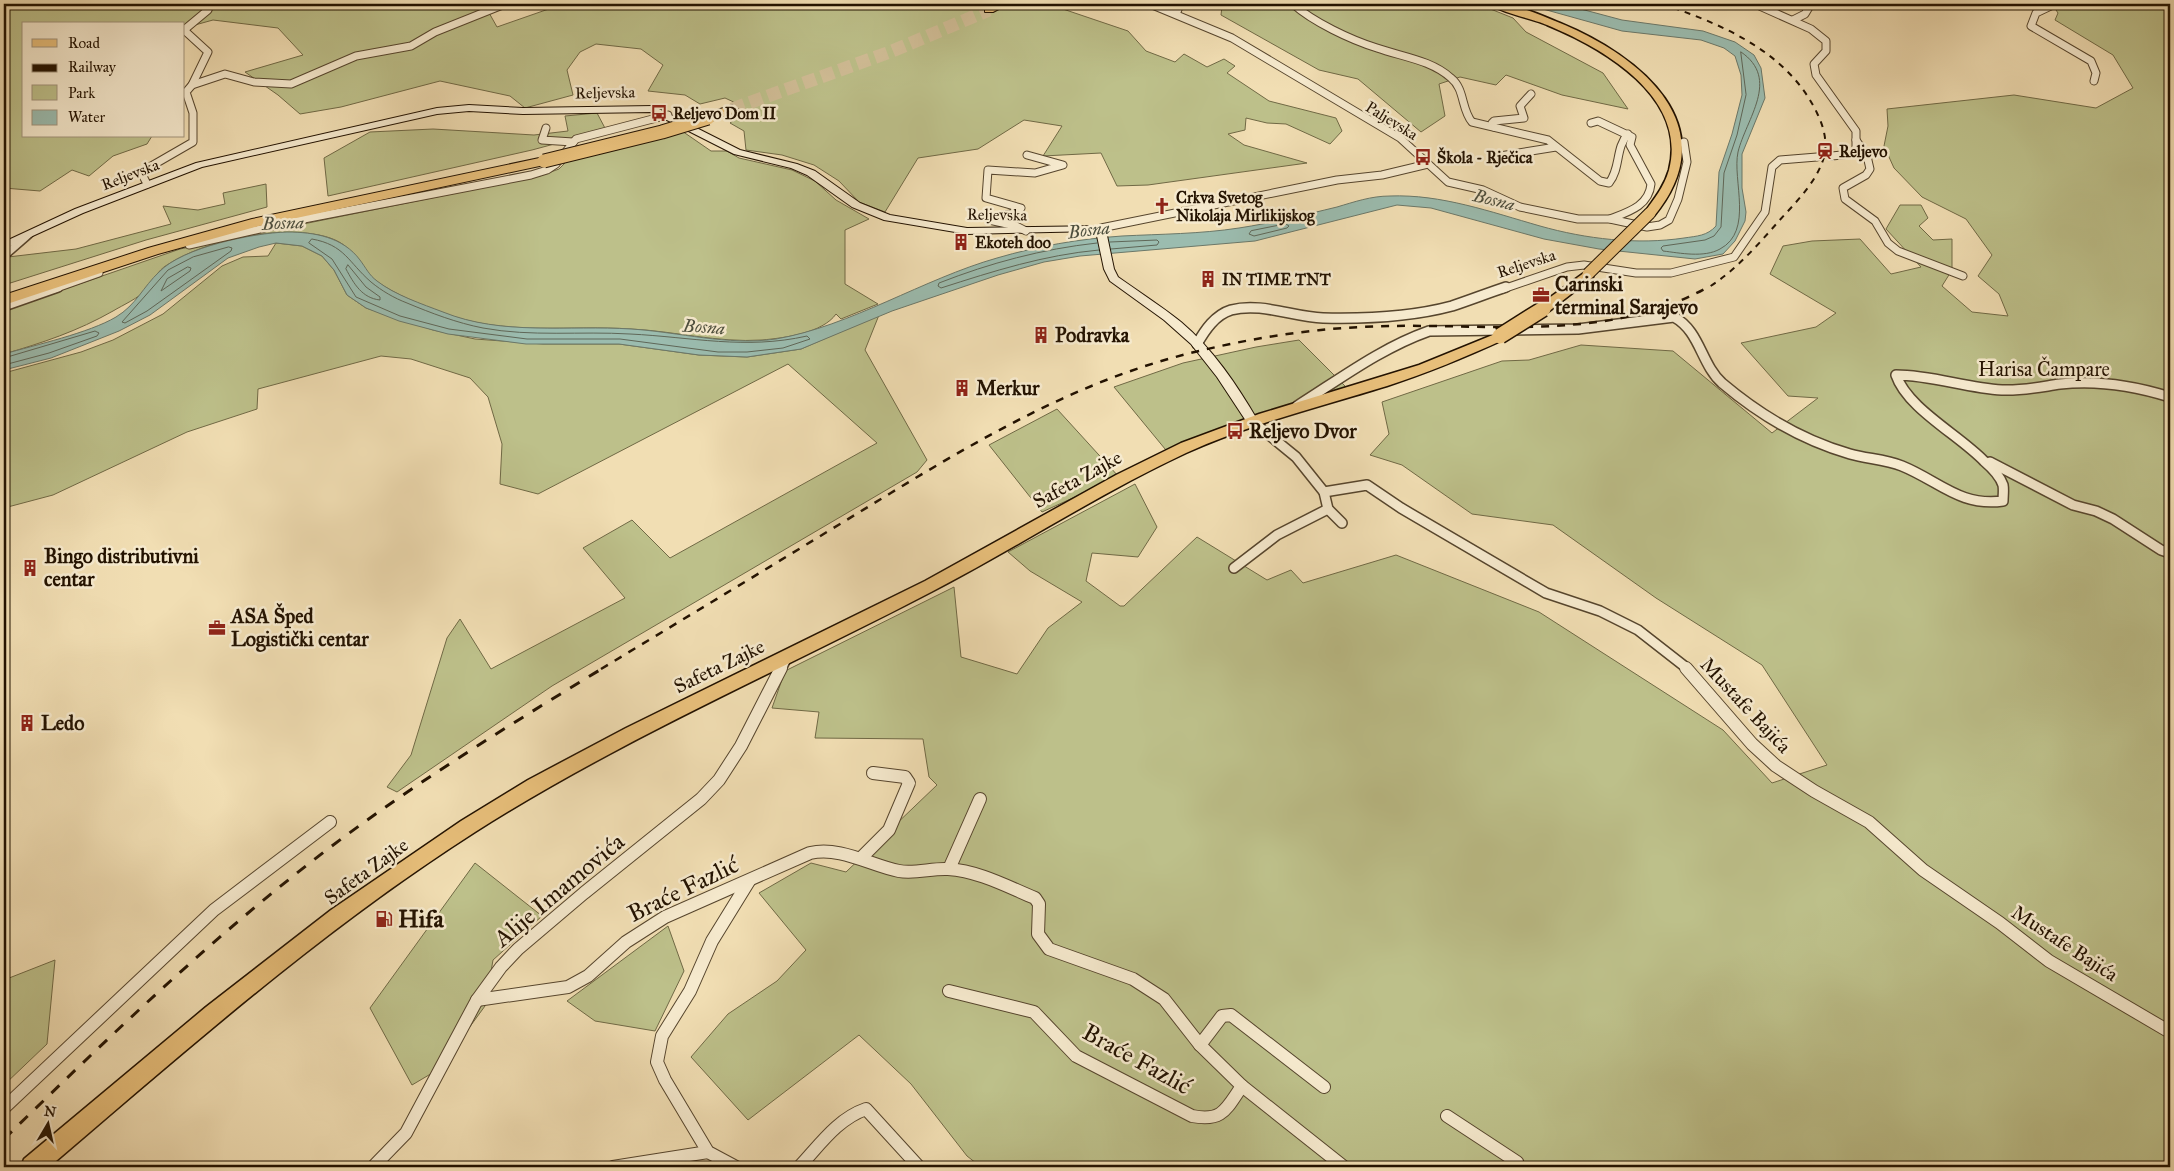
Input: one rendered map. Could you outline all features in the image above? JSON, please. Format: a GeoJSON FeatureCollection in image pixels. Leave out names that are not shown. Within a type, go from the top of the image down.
{"type":"FeatureCollection","features":[{"type":"Feature","properties":{"kind":"highway"},"geometry":{"type":"LineString","coordinates":[[989,10],[1002,4]]}},
{"type":"Feature","properties":{"kind":"highway"},"geometry":{"type":"LineString","coordinates":[[4,292],[149,244],[254,216],[662,132],[703,114],[726,107]]}},
{"type":"Feature","properties":{"kind":"highway"},"geometry":{"type":"LineString","coordinates":[[4,300],[153,251],[258,222],[543,157]]}},
{"type":"Feature","properties":{"kind":"main road","name":"Safeta Zajke"},"geometry":{"type":"LineString","coordinates":[[32,1167],[237,996],[367,897],[439,846],[536,786],[958,571],[1135,472],[1189,446],[1252,422],[1430,367],[1467,353],[1500,336],[1543,309],[1588,274],[1650,213],[1667,191],[1677,161],[1677,136],[1662,99],[1634,70],[1591,41],[1535,16],[1495,4]]}},
{"type":"Feature","properties":{"kind":"main road","name":"Reljevska"},"geometry":{"type":"LineString","coordinates":[[4,246],[147,184],[211,162],[437,110],[469,108],[523,111],[632,107],[653,109],[737,152],[794,166],[811,173],[856,205],[888,218],[967,231],[1102,231]]}},
{"type":"Feature","properties":{"kind":"main road"},"geometry":{"type":"LineString","coordinates":[[1102,231],[1114,279],[1181,328],[1198,344],[1238,399],[1252,422]]}},
{"type":"Feature","properties":{"kind":"street"},"geometry":{"type":"LineString","coordinates":[[185,29],[208,10],[210,4]]}},
{"type":"Feature","properties":{"kind":"street"},"geometry":{"type":"LineString","coordinates":[[192,85],[230,74],[254,82],[291,84],[356,56],[414,44],[435,32],[505,4]]}},
{"type":"Feature","properties":{"kind":"street","name":"Paljevska"},"geometry":{"type":"LineString","coordinates":[[1150,4],[1232,38],[1400,138],[1428,164]]}},
{"type":"Feature","properties":{"kind":"street"},"geometry":{"type":"LineString","coordinates":[[1176,14],[1180,7],[1177,4]]}},
{"type":"Feature","properties":{"kind":"street"},"geometry":{"type":"LineString","coordinates":[[1293,4],[1301,11],[1355,40],[1400,54],[1451,77],[1461,90],[1465,116],[1472,122],[1548,140],[1600,181],[1610,183],[1617,176],[1621,142],[1628,134]]}},
{"type":"Feature","properties":{"kind":"street"},"geometry":{"type":"LineString","coordinates":[[1755,4],[1793,20],[1823,36],[1826,40],[1826,51],[1814,64],[1816,74],[1856,131],[1856,148],[1851,154],[1832,156]]}},
{"type":"Feature","properties":{"kind":"street"},"geometry":{"type":"LineString","coordinates":[[1793,20],[1804,14],[1811,4]]}},
{"type":"Feature","properties":{"kind":"street"},"geometry":{"type":"LineString","coordinates":[[2055,4],[2036,13],[2031,26],[2092,61],[2096,72],[2094,81]]}},
{"type":"Feature","properties":{"kind":"street"},"geometry":{"type":"LineString","coordinates":[[147,184],[142,172],[193,142],[193,113],[186,92],[192,85],[208,52],[203,45],[185,31]]}},
{"type":"Feature","properties":{"kind":"street"},"geometry":{"type":"LineString","coordinates":[[1494,128],[1492,125],[1494,121],[1524,118],[1520,106],[1531,94]]}},
{"type":"Feature","properties":{"kind":"street"},"geometry":{"type":"LineString","coordinates":[[4,306],[138,260],[202,242],[304,219],[531,175],[547,170],[556,164],[573,142],[581,137],[668,115]]}},
{"type":"Feature","properties":{"kind":"street"},"geometry":{"type":"LineString","coordinates":[[1591,123],[1598,121],[1632,137],[1632,148],[1650,179],[1652,192],[1648,199],[1639,206],[1610,219]]}},
{"type":"Feature","properties":{"kind":"street"},"geometry":{"type":"LineString","coordinates":[[546,128],[542,140],[573,142]]}},
{"type":"Feature","properties":{"kind":"street"},"geometry":{"type":"LineString","coordinates":[[1856,140],[1867,156],[1870,170],[1866,175],[1843,188],[1842,195],[1844,201],[1876,221],[1883,237],[1894,248],[1963,276]]}},
{"type":"Feature","properties":{"kind":"street","name":"Reljevska"},"geometry":{"type":"LineString","coordinates":[[1428,164],[1448,182],[1483,190],[1520,207],[1572,218],[1610,219],[1647,227],[1660,225],[1669,220],[1678,199],[1687,162],[1684,142]]}},
{"type":"Feature","properties":{"kind":"street"},"geometry":{"type":"LineString","coordinates":[[1500,156],[1556,147]]}},
{"type":"Feature","properties":{"kind":"street"},"geometry":{"type":"LineString","coordinates":[[1026,231],[989,220],[992,217],[1018,213],[1022,208],[993,201],[986,198],[986,194],[988,170],[1035,173],[1063,166],[1061,163],[1027,155]]}},
{"type":"Feature","properties":{"kind":"street","name":"Reljevska"},"geometry":{"type":"LineString","coordinates":[[1198,344],[1208,325],[1228,311],[1236,309],[1255,308],[1321,318],[1369,318],[1412,314],[1451,306],[1567,267],[1584,265],[1628,273],[1670,273],[1734,256],[1766,212],[1772,167],[1780,160],[1817,157]]}},
{"type":"Feature","properties":{"kind":"street","name":"Paljevska"},"geometry":{"type":"LineString","coordinates":[[1102,231],[1337,180],[1382,176],[1396,170],[1428,164]]}},
{"type":"Feature","properties":{"kind":"street"},"geometry":{"type":"LineString","coordinates":[[4,256],[28,235]]}},
{"type":"Feature","properties":{"kind":"street","name":"Harisa Čampare"},"geometry":{"type":"LineString","coordinates":[[1296,407],[1380,353],[1406,339],[1429,331],[1578,330],[1674,317],[1686,324],[1717,379],[1784,429],[1814,443],[1859,457],[1894,462],[1916,471],[1942,490],[1976,502],[2003,501],[2004,487],[1991,466],[1915,401],[1898,383],[1896,375],[1918,375],[1983,389],[2024,391],[2062,384],[2082,384],[2137,389],[2170,397]]}},
{"type":"Feature","properties":{"kind":"street"},"geometry":{"type":"LineString","coordinates":[[1252,422],[1296,457],[1324,492],[1328,509],[1342,523]]}},
{"type":"Feature","properties":{"kind":"street"},"geometry":{"type":"LineString","coordinates":[[1982,458],[2073,505],[2096,511],[2113,519],[2161,550],[2170,553]]}},
{"type":"Feature","properties":{"kind":"street","name":"Mustafe Bajića"},"geometry":{"type":"LineString","coordinates":[[1324,492],[1367,485],[1401,508],[1457,539],[1546,593],[1600,611],[1638,630],[1689,670],[1752,744],[1776,766],[1814,791],[1844,806],[1869,822],[1923,870],[2000,923],[2049,961],[2170,1032]]}},
{"type":"Feature","properties":{"kind":"street"},"geometry":{"type":"LineString","coordinates":[[1234,568],[1276,535],[1328,509]]}},
{"type":"Feature","properties":{"kind":"street","name":"Alije Imamovića"},"geometry":{"type":"LineString","coordinates":[[373,1167],[406,1133],[476,1000],[501,967],[518,949],[584,893],[701,799],[723,774],[741,746],[787,657]]}},
{"type":"Feature","properties":{"kind":"street"},"geometry":{"type":"LineString","coordinates":[[861,858],[889,830],[909,783],[905,777],[873,773]]}},
{"type":"Feature","properties":{"kind":"street"},"geometry":{"type":"LineString","coordinates":[[948,869],[980,799]]}},
{"type":"Feature","properties":{"kind":"street"},"geometry":{"type":"LineString","coordinates":[[4,1108],[214,910],[330,822]]}},
{"type":"Feature","properties":{"kind":"street","name":"Braće Fazlić"},"geometry":{"type":"LineString","coordinates":[[476,1000],[568,987],[588,976],[626,942],[646,928],[713,894],[749,881],[810,853],[828,852],[861,858],[900,871],[948,869],[979,874],[1034,898],[1039,904],[1038,934],[1049,949],[1145,985],[1164,999],[1200,1045],[1242,1086],[1344,1167]]}},
{"type":"Feature","properties":{"kind":"street"},"geometry":{"type":"LineString","coordinates":[[736,1167],[708,1152],[666,1080],[658,1062],[662,1036],[690,991],[712,941],[749,881]]}},
{"type":"Feature","properties":{"kind":"street","name":"Braće Fazlić"},"geometry":{"type":"LineString","coordinates":[[949,991],[1034,1012],[1076,1056],[1192,1116],[1212,1120],[1218,1117],[1242,1086]]}},
{"type":"Feature","properties":{"kind":"street"},"geometry":{"type":"LineString","coordinates":[[1200,1045],[1222,1016],[1231,1015],[1324,1087]]}},
{"type":"Feature","properties":{"kind":"street"},"geometry":{"type":"LineString","coordinates":[[799,1167],[843,1121],[857,1111],[866,1109],[919,1167]]}},
{"type":"Feature","properties":{"kind":"street"},"geometry":{"type":"LineString","coordinates":[[1447,1116],[1517,1162],[1515,1167]]}},
{"type":"Feature","properties":{"kind":"street"},"geometry":{"type":"LineString","coordinates":[[612,1167],[654,1163],[708,1152]]}},
{"type":"Feature","properties":{"kind":"green space"},"geometry":{"type":"Polygon","coordinates":[[[4,4],[513,4],[488,11],[497,27],[563,4],[1022,4],[1057,7],[1128,31],[1146,51],[1175,62],[1184,54],[1207,67],[1224,59],[1235,66],[1227,73],[1269,101],[1336,118],[1342,131],[1330,144],[1286,124],[1267,123],[1246,118],[1245,130],[1228,134],[1244,145],[1307,163],[1148,185],[1117,186],[1101,153],[1043,156],[1062,126],[1024,120],[978,149],[918,158],[885,212],[859,202],[839,181],[814,165],[782,155],[746,150],[744,131],[730,123],[739,116],[738,104],[725,98],[700,104],[685,95],[648,91],[663,65],[641,49],[596,44],[580,52],[567,70],[573,95],[525,108],[510,96],[440,81],[341,107],[300,114],[278,95],[245,72],[303,55],[278,28],[213,20],[185,28],[185,22],[22,22],[22,138],[151,138],[147,144],[113,156],[89,176],[72,170],[40,191],[4,188],[4,4]]]}},
{"type":"Feature","properties":{"kind":"green space"},"geometry":{"type":"Polygon","coordinates":[[[1218,4],[1478,4],[1513,18],[1526,32],[1603,73],[1628,109],[1562,95],[1506,75],[1496,85],[1460,77],[1439,84],[1445,116],[1421,132],[1358,79],[1319,70],[1221,15],[1222,6],[1218,4]]]}},
{"type":"Feature","properties":{"kind":"green space"},"geometry":{"type":"Polygon","coordinates":[[[2052,4],[2170,4],[2170,1167],[981,1167],[967,1156],[911,1084],[859,1035],[748,1120],[691,1057],[728,1014],[777,981],[806,950],[759,893],[811,863],[846,872],[937,785],[929,777],[923,739],[815,738],[819,712],[772,708],[785,671],[954,587],[961,657],[1017,674],[1048,628],[1082,602],[1030,571],[1008,552],[1135,484],[1157,527],[1138,557],[1092,553],[1086,581],[1120,606],[1124,606],[1197,537],[1267,580],[1291,570],[1303,583],[1396,555],[1539,612],[1723,730],[1772,783],[1827,765],[1762,665],[1656,598],[1553,525],[1472,514],[1402,465],[1370,455],[1389,434],[1382,402],[1502,361],[1529,360],[1581,345],[1673,351],[1772,433],[1818,398],[1788,396],[1741,343],[1816,327],[1836,313],[1770,274],[1783,246],[1812,241],[1860,239],[1891,274],[1921,267],[1886,229],[1900,205],[1921,205],[1928,218],[1919,226],[1933,240],[1952,239],[1952,270],[1942,286],[1972,312],[2008,316],[1999,294],[1978,276],[1992,255],[1966,219],[1922,197],[1894,168],[1884,146],[1888,126],[1887,109],[2014,95],[2096,108],[2133,88],[2113,55],[2055,20],[2058,13],[2052,4]]]}},
{"type":"Feature","properties":{"kind":"green space"},"geometry":{"type":"Polygon","coordinates":[[[597,113],[606,130],[532,150],[328,196],[324,158],[370,132],[433,129],[534,135],[568,131],[565,116],[597,113]]]}},
{"type":"Feature","properties":{"kind":"green space"},"geometry":{"type":"Polygon","coordinates":[[[682,131],[711,151],[727,151],[739,158],[792,170],[815,181],[836,200],[869,219],[845,230],[845,284],[878,304],[841,319],[836,314],[822,326],[813,330],[781,338],[762,340],[729,340],[631,329],[541,328],[496,325],[452,316],[422,305],[391,290],[374,279],[352,252],[331,238],[319,235],[282,232],[241,237],[201,248],[167,265],[140,295],[87,325],[4,354],[4,310],[180,249],[540,176],[559,169],[566,162],[682,131]]]}},
{"type":"Feature","properties":{"kind":"green space"},"geometry":{"type":"Polygon","coordinates":[[[266,184],[267,207],[146,240],[4,285],[4,266],[8,257],[76,249],[171,224],[163,206],[198,210],[225,204],[223,193],[266,184]]]}},
{"type":"Feature","properties":{"kind":"green space"},"geometry":{"type":"Polygon","coordinates":[[[276,243],[302,246],[322,256],[334,270],[347,295],[366,308],[433,330],[475,339],[543,344],[619,344],[699,355],[747,357],[801,349],[879,315],[865,350],[927,460],[917,472],[552,686],[397,792],[387,787],[411,755],[447,638],[460,619],[491,669],[625,598],[583,548],[632,520],[670,558],[877,443],[788,364],[538,494],[500,484],[502,444],[488,397],[470,378],[411,359],[381,356],[258,389],[257,409],[187,432],[53,495],[4,508],[4,373],[81,352],[113,340],[163,314],[222,266],[243,257],[268,256],[276,243]]]}},
{"type":"Feature","properties":{"kind":"green space"},"geometry":{"type":"Polygon","coordinates":[[[1299,340],[1350,391],[1170,455],[1114,387],[1183,363],[1299,340]]]}},
{"type":"Feature","properties":{"kind":"green space"},"geometry":{"type":"Polygon","coordinates":[[[1057,409],[1119,477],[1042,512],[989,445],[1057,409]]]}},
{"type":"Feature","properties":{"kind":"green space"},"geometry":{"type":"Polygon","coordinates":[[[475,863],[542,916],[493,960],[485,1006],[439,1069],[412,1085],[370,1008],[475,863]]]}},
{"type":"Feature","properties":{"kind":"green space"},"geometry":{"type":"Polygon","coordinates":[[[668,926],[684,971],[655,1031],[595,1021],[567,1001],[668,926]]]}},
{"type":"Feature","properties":{"kind":"green space"},"geometry":{"type":"Polygon","coordinates":[[[55,960],[47,1044],[4,1085],[4,980],[55,960]]]}},
{"type":"Feature","properties":{"kind":"water"},"geometry":{"type":"Polygon","coordinates":[[[1525,4],[1562,4],[1622,20],[1703,31],[1735,42],[1754,55],[1761,68],[1765,98],[1742,154],[1742,188],[1746,212],[1745,221],[1735,241],[1723,254],[1695,259],[1599,249],[1544,239],[1431,208],[1397,205],[1255,241],[1080,256],[1044,262],[998,275],[892,311],[801,349],[747,357],[699,355],[619,344],[526,344],[448,334],[399,321],[366,308],[347,295],[334,270],[322,256],[302,246],[276,243],[228,258],[150,315],[119,331],[51,358],[4,370],[4,354],[77,333],[116,317],[129,307],[159,272],[184,255],[219,243],[273,233],[307,233],[337,241],[353,252],[372,276],[384,286],[400,295],[465,319],[512,327],[631,329],[722,340],[758,341],[804,333],[832,324],[969,267],[1028,250],[1106,237],[1195,233],[1239,228],[1288,219],[1376,197],[1409,196],[1447,201],[1557,231],[1612,240],[1666,240],[1697,236],[1713,229],[1716,226],[1719,172],[1732,134],[1742,95],[1741,75],[1735,56],[1724,48],[1701,40],[1622,31],[1525,4]]]}},
{"type":"Feature","properties":{"kind":"tunnel"},"geometry":{"type":"LineString","coordinates":[[732,109],[890,52],[989,10]]}},
{"type":"Feature","properties":{"kind":"railway"},"geometry":{"type":"LineString","coordinates":[[1662,4],[1730,31],[1771,57],[1789,73],[1804,92],[1817,113],[1825,137],[1825,153],[1822,163],[1806,190],[1745,258],[1706,289]]}},
{"type":"Feature","properties":{"kind":"railway"},"geometry":{"type":"LineString","coordinates":[[601,669],[980,440],[1022,418],[1108,379],[1199,351],[1246,341],[1317,330],[1389,326],[1511,327],[1593,323],[1633,316],[1671,304],[1708,287]]}},
{"type":"Feature","properties":{"kind":"railway"},"geometry":{"type":"LineString","coordinates":[[4,1139],[160,991],[240,919],[282,885],[324,852],[426,779],[603,668]]}},
{"type":"Feature","properties":{"kind":"place","name":"Reljevo Dom II"},"geometry":{"type":"Point","coordinates":[659,113]}},
{"type":"Feature","properties":{"kind":"place","name":"Reljevo"},"geometry":{"type":"Point","coordinates":[1825,151]}},
{"type":"Feature","properties":{"kind":"place","name":"Škola - Rječica"},"geometry":{"type":"Point","coordinates":[1423,157]}},
{"type":"Feature","properties":{"kind":"place","name":"Crkva Svetog Nikolaja Mirlikijskog"},"geometry":{"type":"Point","coordinates":[1162,206]}},
{"type":"Feature","properties":{"kind":"place","name":"Ekoteh doo"},"geometry":{"type":"Point","coordinates":[961,242]}},
{"type":"Feature","properties":{"kind":"place","name":"IN TIME TNT"},"geometry":{"type":"Point","coordinates":[1208,279]}},
{"type":"Feature","properties":{"kind":"place","name":"Carinski terminal Sarajevo"},"geometry":{"type":"Point","coordinates":[1541,295]}},
{"type":"Feature","properties":{"kind":"place","name":"Podravka"},"geometry":{"type":"Point","coordinates":[1041,335]}},
{"type":"Feature","properties":{"kind":"place","name":"Merkur"},"geometry":{"type":"Point","coordinates":[962,388]}},
{"type":"Feature","properties":{"kind":"place","name":"Reljevo Dvor"},"geometry":{"type":"Point","coordinates":[1235,431]}},
{"type":"Feature","properties":{"kind":"place","name":"Bingo distributivni centar"},"geometry":{"type":"Point","coordinates":[30,568]}},
{"type":"Feature","properties":{"kind":"place","name":"ASA Šped Logistički centar"},"geometry":{"type":"Point","coordinates":[217,628]}},
{"type":"Feature","properties":{"kind":"place","name":"Ledo"},"geometry":{"type":"Point","coordinates":[27,723]}},
{"type":"Feature","properties":{"kind":"place","name":"Hifa"},"geometry":{"type":"Point","coordinates":[384,919]}},
{"type":"Feature","properties":{"kind":"water label","name":"Bosna"},"geometry":{"type":"Point","coordinates":[1494,200]}},
{"type":"Feature","properties":{"kind":"water label","name":"Bosna"},"geometry":{"type":"Point","coordinates":[283,223]}},
{"type":"Feature","properties":{"kind":"water label","name":"Bosna"},"geometry":{"type":"Point","coordinates":[1089,230]}},
{"type":"Feature","properties":{"kind":"water label","name":"Bosna"},"geometry":{"type":"Point","coordinates":[704,327]}}]}
